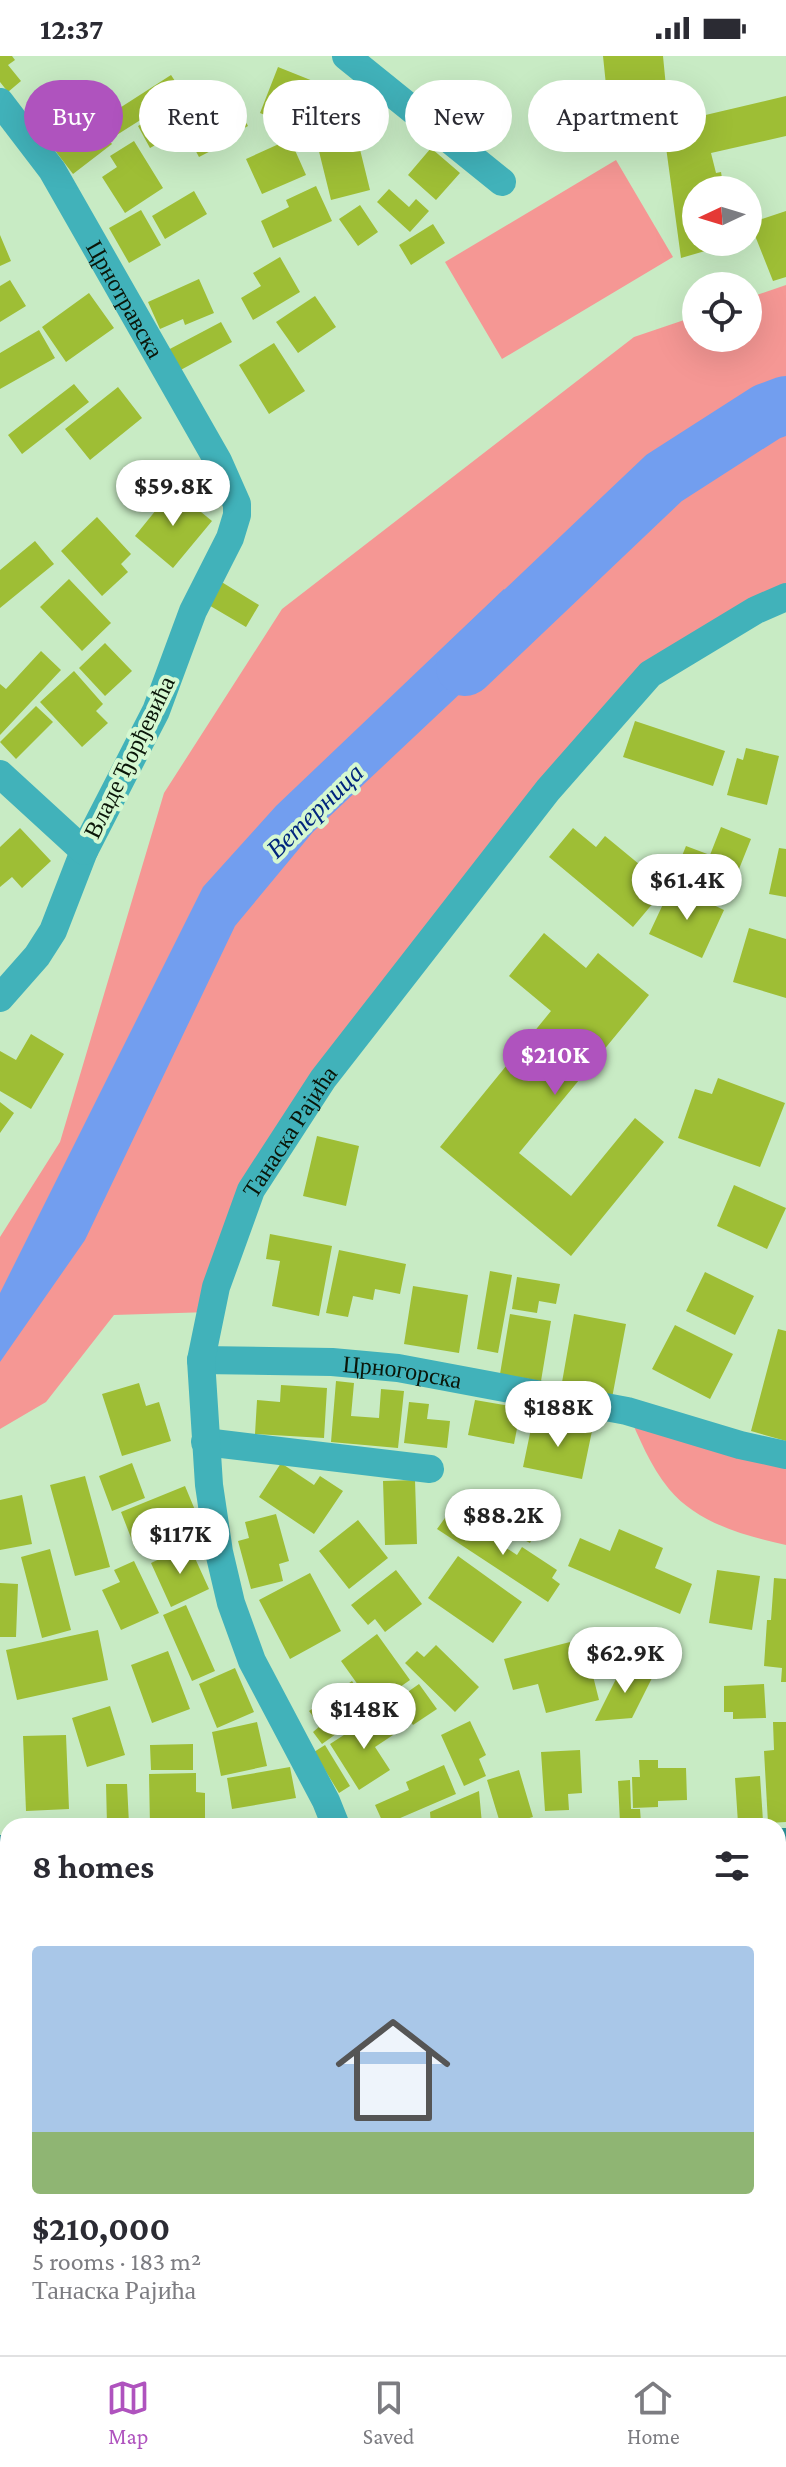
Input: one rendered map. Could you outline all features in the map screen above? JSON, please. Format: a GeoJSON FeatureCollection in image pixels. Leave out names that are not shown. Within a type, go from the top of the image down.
{"type":"FeatureCollection","features":[{"type":"Feature","properties":{"kind":"street"},"geometry":{"type":"LineString","coordinates":[[346,56],[502,182]]}},
{"type":"Feature","properties":{"kind":"street","name":"Црнотравска"},"geometry":{"type":"LineString","coordinates":[[0,102],[52,170],[218,461],[237,504]]}},
{"type":"Feature","properties":{"kind":"street","name":"Владе Ђорђевића"},"geometry":{"type":"LineString","coordinates":[[0,998],[37,956],[53,931],[84,851],[156,711],[193,611],[230,538],[237,504]]}},
{"type":"Feature","properties":{"kind":"street","name":"Танаска Рајића"},"geometry":{"type":"LineString","coordinates":[[333,1818],[252,1661],[231,1603],[219,1552],[209,1485],[201,1360],[216,1287],[251,1190],[323,1079],[548,790],[650,674],[756,610],[786,597]]}},
{"type":"Feature","properties":{"kind":"street"},"geometry":{"type":"LineString","coordinates":[[0,774],[84,851]]}},
{"type":"Feature","properties":{"kind":"street","name":"Црногорска"},"geometry":{"type":"LineString","coordinates":[[201,1360],[332,1362],[398,1368],[627,1411],[740,1445],[786,1455]]}},
{"type":"Feature","properties":{"kind":"street"},"geometry":{"type":"LineString","coordinates":[[205,1442],[430,1469]]}},
{"type":"Feature","properties":{"kind":"shaded area"},"geometry":{"type":"Polygon","coordinates":[[[616,160],[673,257],[502,359],[445,262],[616,160]]]}},
{"type":"Feature","properties":{"kind":"shaded area"},"geometry":{"type":"Polygon","coordinates":[[[786,285],[786,597],[650,674],[251,1189],[210,1312],[114,1315],[46,1402],[0,1429],[0,1237],[60,1142],[164,793],[282,609],[634,337],[682,321],[682,352],[762,352],[762,293],[786,285]]]}},
{"type":"Feature","properties":{"kind":"shaded area"},"geometry":{"type":"Polygon","coordinates":[[[627,1411],[786,1455],[786,1545],[723,1526],[680,1501],[656,1471],[627,1411]]]}},
{"type":"Feature","properties":{"kind":"water"},"geometry":{"type":"Polygon","coordinates":[[[504,589],[532,626],[313,832],[235,926],[85,1240],[0,1362],[0,1293],[203,887],[276,806],[504,589]]]}},
{"type":"Feature","properties":{"kind":"building"},"geometry":{"type":"Polygon","coordinates":[[[0,56],[12,56],[15,60],[8,65],[21,81],[8,92],[0,82],[0,56]]]}},
{"type":"Feature","properties":{"kind":"building"},"geometry":{"type":"Polygon","coordinates":[[[603,56],[663,56],[665,80],[605,80],[603,56]]]}},
{"type":"Feature","properties":{"kind":"building"},"geometry":{"type":"Polygon","coordinates":[[[278,67],[310,80],[273,80],[278,67]]]}},
{"type":"Feature","properties":{"kind":"building"},"geometry":{"type":"Polygon","coordinates":[[[139,96],[139,121],[123,131],[123,106],[139,96]]]}},
{"type":"Feature","properties":{"kind":"building"},"geometry":{"type":"Polygon","coordinates":[[[786,96],[786,136],[711,153],[716,173],[721,172],[722,176],[682,176],[682,256],[688,256],[681,258],[667,152],[706,152],[706,115],[786,96]]]}},
{"type":"Feature","properties":{"kind":"building"},"geometry":{"type":"Polygon","coordinates":[[[134,141],[163,188],[125,213],[102,177],[117,167],[110,156],[123,152],[123,148],[134,141]]]}},
{"type":"Feature","properties":{"kind":"building"},"geometry":{"type":"Polygon","coordinates":[[[263,151],[296,152],[306,175],[262,194],[246,159],[263,151]]]}},
{"type":"Feature","properties":{"kind":"building"},"geometry":{"type":"Polygon","coordinates":[[[56,152],[102,152],[73,174],[56,152]]]}},
{"type":"Feature","properties":{"kind":"building"},"geometry":{"type":"Polygon","coordinates":[[[319,152],[361,152],[370,190],[331,200],[319,152]]]}},
{"type":"Feature","properties":{"kind":"building"},"geometry":{"type":"Polygon","coordinates":[[[428,152],[436,152],[460,173],[436,200],[408,175],[428,152]]]}},
{"type":"Feature","properties":{"kind":"building"},"geometry":{"type":"Polygon","coordinates":[[[316,186],[332,221],[273,248],[261,221],[289,207],[286,200],[316,186]]]}},
{"type":"Feature","properties":{"kind":"building"},"geometry":{"type":"Polygon","coordinates":[[[389,189],[409,207],[416,199],[429,211],[410,232],[377,202],[389,189]]]}},
{"type":"Feature","properties":{"kind":"building"},"geometry":{"type":"Polygon","coordinates":[[[194,191],[207,214],[165,239],[152,216],[194,191]]]}},
{"type":"Feature","properties":{"kind":"building"},"geometry":{"type":"Polygon","coordinates":[[[360,205],[378,232],[358,246],[339,219],[360,205]]]}},
{"type":"Feature","properties":{"kind":"building"},"geometry":{"type":"Polygon","coordinates":[[[141,210],[161,245],[129,263],[109,228],[141,210]]]}},
{"type":"Feature","properties":{"kind":"building"},"geometry":{"type":"Polygon","coordinates":[[[786,211],[786,277],[773,281],[762,253],[762,219],[786,211]]]}},
{"type":"Feature","properties":{"kind":"building"},"geometry":{"type":"Polygon","coordinates":[[[433,224],[445,243],[411,265],[399,245],[433,224]]]}},
{"type":"Feature","properties":{"kind":"building"},"geometry":{"type":"Polygon","coordinates":[[[0,235],[11,261],[0,266],[0,235]]]}},
{"type":"Feature","properties":{"kind":"building"},"geometry":{"type":"Polygon","coordinates":[[[280,257],[300,292],[253,320],[241,298],[261,286],[253,273],[280,257]]]}},
{"type":"Feature","properties":{"kind":"building"},"geometry":{"type":"Polygon","coordinates":[[[199,279],[214,313],[185,325],[183,319],[160,329],[148,302],[199,279]]]}},
{"type":"Feature","properties":{"kind":"building"},"geometry":{"type":"Polygon","coordinates":[[[10,280],[26,306],[0,322],[0,286],[10,280]]]}},
{"type":"Feature","properties":{"kind":"building"},"geometry":{"type":"Polygon","coordinates":[[[89,293],[114,328],[66,362],[42,327],[89,293]]]}},
{"type":"Feature","properties":{"kind":"building"},"geometry":{"type":"Polygon","coordinates":[[[315,296],[336,327],[298,353],[276,322],[315,296]]]}},
{"type":"Feature","properties":{"kind":"building"},"geometry":{"type":"Polygon","coordinates":[[[221,322],[232,342],[177,372],[166,351],[221,322]]]}},
{"type":"Feature","properties":{"kind":"building"},"geometry":{"type":"Polygon","coordinates":[[[39,330],[55,358],[0,389],[0,353],[39,330]]]}},
{"type":"Feature","properties":{"kind":"building"},"geometry":{"type":"Polygon","coordinates":[[[274,343],[305,391],[269,414],[239,365],[274,343]]]}},
{"type":"Feature","properties":{"kind":"building"},"geometry":{"type":"Polygon","coordinates":[[[74,384],[89,402],[22,454],[8,435],[74,384]]]}},
{"type":"Feature","properties":{"kind":"building"},"geometry":{"type":"Polygon","coordinates":[[[118,387],[142,418],[90,460],[65,429],[118,387]]]}},
{"type":"Feature","properties":{"kind":"building"},"geometry":{"type":"Polygon","coordinates":[[[173,489],[212,521],[173,568],[135,536],[173,489]]]}},
{"type":"Feature","properties":{"kind":"building"},"geometry":{"type":"Polygon","coordinates":[[[97,517],[131,554],[121,564],[128,572],[102,596],[61,551],[97,517]]]}},
{"type":"Feature","properties":{"kind":"building"},"geometry":{"type":"Polygon","coordinates":[[[35,541],[54,564],[0,608],[0,570],[35,541]]]}},
{"type":"Feature","properties":{"kind":"building"},"geometry":{"type":"Polygon","coordinates":[[[69,579],[111,623],[82,651],[40,607],[69,579]]]}},
{"type":"Feature","properties":{"kind":"building"},"geometry":{"type":"Polygon","coordinates":[[[220,581],[259,605],[246,627],[207,604],[220,581]]]}},
{"type":"Feature","properties":{"kind":"building"},"geometry":{"type":"Polygon","coordinates":[[[105,643],[132,671],[105,696],[79,668],[105,643]]]}},
{"type":"Feature","properties":{"kind":"building"},"geometry":{"type":"Polygon","coordinates":[[[41,651],[61,670],[0,735],[0,684],[6,689],[41,651]]]}},
{"type":"Feature","properties":{"kind":"building"},"geometry":{"type":"Polygon","coordinates":[[[74,671],[103,704],[96,711],[108,723],[82,747],[40,702],[74,671]]]}},
{"type":"Feature","properties":{"kind":"building"},"geometry":{"type":"Polygon","coordinates":[[[36,706],[53,722],[16,759],[0,742],[36,706]]]}},
{"type":"Feature","properties":{"kind":"building"},"geometry":{"type":"Polygon","coordinates":[[[635,721],[725,751],[713,786],[623,757],[635,721]]]}},
{"type":"Feature","properties":{"kind":"building"},"geometry":{"type":"Polygon","coordinates":[[[746,748],[779,756],[767,805],[727,795],[737,758],[743,760],[746,748]]]}},
{"type":"Feature","properties":{"kind":"building"},"geometry":{"type":"Polygon","coordinates":[[[721,827],[751,839],[727,899],[673,878],[686,846],[710,855],[721,827]]]}},
{"type":"Feature","properties":{"kind":"building"},"geometry":{"type":"Polygon","coordinates":[[[20,828],[51,861],[22,888],[12,877],[0,887],[0,847],[20,828]]]}},
{"type":"Feature","properties":{"kind":"building"},"geometry":{"type":"Polygon","coordinates":[[[573,828],[596,847],[605,836],[645,869],[633,884],[654,902],[633,927],[549,857],[573,828]]]}},
{"type":"Feature","properties":{"kind":"building"},"geometry":{"type":"Polygon","coordinates":[[[779,848],[786,849],[786,897],[769,894],[779,848]]]}},
{"type":"Feature","properties":{"kind":"building"},"geometry":{"type":"Polygon","coordinates":[[[672,885],[724,910],[702,958],[649,934],[672,885]]]}},
{"type":"Feature","properties":{"kind":"building"},"geometry":{"type":"Polygon","coordinates":[[[749,928],[786,939],[786,998],[733,982],[749,928]]]}},
{"type":"Feature","properties":{"kind":"building"},"geometry":{"type":"Polygon","coordinates":[[[544,933],[586,968],[598,953],[649,995],[519,1153],[571,1196],[635,1118],[664,1142],[571,1256],[440,1147],[551,1011],[509,976],[544,933]]]}},
{"type":"Feature","properties":{"kind":"building"},"geometry":{"type":"Polygon","coordinates":[[[31,1034],[64,1054],[31,1109],[0,1091],[0,1051],[16,1060],[31,1034]]]}},
{"type":"Feature","properties":{"kind":"building"},"geometry":{"type":"Polygon","coordinates":[[[718,1078],[785,1103],[760,1167],[678,1138],[695,1089],[712,1094],[718,1078]]]}},
{"type":"Feature","properties":{"kind":"building"},"geometry":{"type":"Polygon","coordinates":[[[0,1102],[14,1113],[0,1133],[0,1102]]]}},
{"type":"Feature","properties":{"kind":"building"},"geometry":{"type":"Polygon","coordinates":[[[317,1136],[359,1146],[346,1206],[303,1196],[317,1136]]]}},
{"type":"Feature","properties":{"kind":"building"},"geometry":{"type":"Polygon","coordinates":[[[734,1185],[786,1208],[767,1249],[717,1226],[734,1185]]]}},
{"type":"Feature","properties":{"kind":"building"},"geometry":{"type":"Polygon","coordinates":[[[270,1234],[332,1246],[319,1316],[272,1306],[280,1261],[266,1259],[270,1234]]]}},
{"type":"Feature","properties":{"kind":"building"},"geometry":{"type":"Polygon","coordinates":[[[339,1250],[406,1264],[400,1294],[375,1289],[373,1300],[353,1296],[348,1317],[326,1313],[339,1250]]]}},
{"type":"Feature","properties":{"kind":"building"},"geometry":{"type":"Polygon","coordinates":[[[490,1271],[512,1275],[498,1353],[477,1349],[490,1271]]]}},
{"type":"Feature","properties":{"kind":"building"},"geometry":{"type":"Polygon","coordinates":[[[705,1272],[754,1296],[735,1335],[686,1311],[705,1272]]]}},
{"type":"Feature","properties":{"kind":"building"},"geometry":{"type":"Polygon","coordinates":[[[517,1277],[560,1284],[556,1304],[539,1301],[537,1313],[512,1309],[517,1277]]]}},
{"type":"Feature","properties":{"kind":"building"},"geometry":{"type":"Polygon","coordinates":[[[413,1286],[468,1295],[459,1353],[404,1344],[413,1286]]]}},
{"type":"Feature","properties":{"kind":"building"},"geometry":{"type":"Polygon","coordinates":[[[510,1314],[551,1321],[541,1381],[500,1374],[510,1314]]]}},
{"type":"Feature","properties":{"kind":"building"},"geometry":{"type":"Polygon","coordinates":[[[574,1314],[626,1324],[612,1398],[561,1388],[574,1314]]]}},
{"type":"Feature","properties":{"kind":"building"},"geometry":{"type":"Polygon","coordinates":[[[675,1325],[733,1354],[710,1399],[652,1369],[675,1325]]]}},
{"type":"Feature","properties":{"kind":"building"},"geometry":{"type":"Polygon","coordinates":[[[778,1329],[786,1331],[786,1441],[751,1431],[778,1329]]]}},
{"type":"Feature","properties":{"kind":"building"},"geometry":{"type":"Polygon","coordinates":[[[336,1381],[354,1383],[351,1416],[379,1418],[381,1389],[404,1391],[398,1448],[331,1442],[336,1381]]]}},
{"type":"Feature","properties":{"kind":"building"},"geometry":{"type":"Polygon","coordinates":[[[139,1383],[146,1406],[159,1402],[171,1441],[122,1456],[102,1394],[139,1383]]]}},
{"type":"Feature","properties":{"kind":"building"},"geometry":{"type":"Polygon","coordinates":[[[281,1385],[327,1388],[324,1438],[255,1434],[257,1400],[280,1402],[281,1385]]]}},
{"type":"Feature","properties":{"kind":"building"},"geometry":{"type":"Polygon","coordinates":[[[475,1400],[521,1408],[514,1444],[468,1435],[475,1400]]]}},
{"type":"Feature","properties":{"kind":"building"},"geometry":{"type":"Polygon","coordinates":[[[409,1402],[429,1404],[427,1419],[450,1421],[447,1448],[404,1443],[409,1402]]]}},
{"type":"Feature","properties":{"kind":"building"},"geometry":{"type":"Polygon","coordinates":[[[533,1419],[592,1431],[582,1479],[523,1467],[533,1419]]]}},
{"type":"Feature","properties":{"kind":"building"},"geometry":{"type":"Polygon","coordinates":[[[132,1463],[145,1498],[112,1511],[99,1476],[132,1463]]]}},
{"type":"Feature","properties":{"kind":"building"},"geometry":{"type":"Polygon","coordinates":[[[281,1463],[314,1485],[320,1476],[343,1491],[314,1534],[259,1497],[281,1463]]]}},
{"type":"Feature","properties":{"kind":"building"},"geometry":{"type":"Polygon","coordinates":[[[85,1476],[110,1567],[75,1576],[50,1485],[85,1476]]]}},
{"type":"Feature","properties":{"kind":"building"},"geometry":{"type":"Polygon","coordinates":[[[415,1480],[417,1544],[385,1545],[383,1481],[415,1480]]]}},
{"type":"Feature","properties":{"kind":"building"},"geometry":{"type":"Polygon","coordinates":[[[185,1486],[200,1522],[135,1548],[121,1512],[185,1486]]]}},
{"type":"Feature","properties":{"kind":"building"},"geometry":{"type":"Polygon","coordinates":[[[518,1490],[548,1506],[530,1543],[491,1523],[503,1500],[511,1504],[518,1490]]]}},
{"type":"Feature","properties":{"kind":"building"},"geometry":{"type":"Polygon","coordinates":[[[22,1495],[32,1544],[0,1550],[0,1500],[22,1495]]]}},
{"type":"Feature","properties":{"kind":"building"},"geometry":{"type":"Polygon","coordinates":[[[450,1511],[517,1555],[522,1547],[557,1570],[552,1578],[560,1584],[548,1602],[437,1529],[450,1511]]]}},
{"type":"Feature","properties":{"kind":"building"},"geometry":{"type":"Polygon","coordinates":[[[276,1514],[289,1561],[279,1564],[283,1581],[251,1589],[238,1541],[249,1538],[245,1522],[276,1514]]]}},
{"type":"Feature","properties":{"kind":"building"},"geometry":{"type":"Polygon","coordinates":[[[358,1520],[388,1558],[349,1589],[319,1551],[358,1520]]]}},
{"type":"Feature","properties":{"kind":"building"},"geometry":{"type":"Polygon","coordinates":[[[619,1529],[663,1548],[655,1568],[692,1584],[680,1614],[568,1566],[580,1538],[610,1551],[619,1529]]]}},
{"type":"Feature","properties":{"kind":"building"},"geometry":{"type":"Polygon","coordinates":[[[189,1545],[209,1589],[171,1607],[151,1563],[189,1545]]]}},
{"type":"Feature","properties":{"kind":"building"},"geometry":{"type":"Polygon","coordinates":[[[50,1549],[71,1630],[42,1638],[21,1557],[50,1549]]]}},
{"type":"Feature","properties":{"kind":"building"},"geometry":{"type":"Polygon","coordinates":[[[458,1556],[522,1602],[493,1643],[428,1598],[458,1556]]]}},
{"type":"Feature","properties":{"kind":"building"},"geometry":{"type":"Polygon","coordinates":[[[134,1561],[159,1613],[121,1630],[102,1590],[120,1582],[114,1570],[134,1561]]]}},
{"type":"Feature","properties":{"kind":"building"},"geometry":{"type":"Polygon","coordinates":[[[396,1570],[422,1604],[385,1632],[375,1619],[368,1625],[351,1605],[396,1570]]]}},
{"type":"Feature","properties":{"kind":"building"},"geometry":{"type":"Polygon","coordinates":[[[717,1570],[760,1576],[752,1630],[709,1623],[717,1570]]]}},
{"type":"Feature","properties":{"kind":"building"},"geometry":{"type":"Polygon","coordinates":[[[310,1573],[341,1631],[290,1659],[259,1600],[310,1573]]]}},
{"type":"Feature","properties":{"kind":"building"},"geometry":{"type":"Polygon","coordinates":[[[774,1578],[786,1579],[786,1682],[781,1682],[782,1668],[764,1666],[774,1578]]]}},
{"type":"Feature","properties":{"kind":"building"},"geometry":{"type":"Polygon","coordinates":[[[0,1583],[18,1584],[16,1637],[0,1637],[0,1583]]]}},
{"type":"Feature","properties":{"kind":"building"},"geometry":{"type":"Polygon","coordinates":[[[186,1605],[215,1671],[192,1681],[163,1615],[186,1605]]]}},
{"type":"Feature","properties":{"kind":"building"},"geometry":{"type":"Polygon","coordinates":[[[98,1630],[108,1680],[17,1700],[6,1650],[98,1630]]]}},
{"type":"Feature","properties":{"kind":"building"},"geometry":{"type":"Polygon","coordinates":[[[377,1634],[410,1680],[373,1706],[341,1661],[377,1634]]]}},
{"type":"Feature","properties":{"kind":"building"},"geometry":{"type":"Polygon","coordinates":[[[570,1642],[574,1659],[588,1656],[599,1700],[546,1713],[538,1684],[513,1690],[504,1659],[570,1642]]]}},
{"type":"Feature","properties":{"kind":"building"},"geometry":{"type":"Polygon","coordinates":[[[436,1645],[479,1687],[455,1712],[405,1663],[417,1651],[424,1657],[436,1645]]]}},
{"type":"Feature","properties":{"kind":"building"},"geometry":{"type":"Polygon","coordinates":[[[168,1651],[190,1709],[152,1723],[131,1665],[168,1651]]]}},
{"type":"Feature","properties":{"kind":"building"},"geometry":{"type":"Polygon","coordinates":[[[624,1663],[652,1678],[632,1718],[595,1721],[624,1663]]]}},
{"type":"Feature","properties":{"kind":"building"},"geometry":{"type":"Polygon","coordinates":[[[235,1668],[254,1712],[217,1728],[199,1684],[235,1668]]]}},
{"type":"Feature","properties":{"kind":"building"},"geometry":{"type":"Polygon","coordinates":[[[352,1681],[371,1709],[322,1744],[313,1732],[320,1726],[309,1711],[352,1681]]]}},
{"type":"Feature","properties":{"kind":"building"},"geometry":{"type":"Polygon","coordinates":[[[419,1684],[437,1709],[413,1725],[409,1719],[396,1729],[382,1710],[419,1684]]]}},
{"type":"Feature","properties":{"kind":"building"},"geometry":{"type":"Polygon","coordinates":[[[764,1684],[766,1718],[733,1719],[733,1712],[724,1712],[724,1686],[764,1684]]]}},
{"type":"Feature","properties":{"kind":"building"},"geometry":{"type":"Polygon","coordinates":[[[110,1706],[125,1755],[87,1767],[72,1718],[110,1706]]]}},
{"type":"Feature","properties":{"kind":"building"},"geometry":{"type":"Polygon","coordinates":[[[378,1713],[393,1735],[375,1747],[390,1770],[359,1790],[330,1744],[378,1713]]]}},
{"type":"Feature","properties":{"kind":"building"},"geometry":{"type":"Polygon","coordinates":[[[470,1721],[486,1755],[479,1759],[486,1776],[464,1786],[441,1735],[470,1721]]]}},
{"type":"Feature","properties":{"kind":"building"},"geometry":{"type":"Polygon","coordinates":[[[257,1722],[267,1766],[221,1776],[212,1732],[257,1722]]]}},
{"type":"Feature","properties":{"kind":"building"},"geometry":{"type":"Polygon","coordinates":[[[773,1722],[786,1722],[786,1818],[768,1818],[764,1751],[774,1750],[773,1722]]]}},
{"type":"Feature","properties":{"kind":"building"},"geometry":{"type":"Polygon","coordinates":[[[66,1735],[69,1809],[26,1811],[23,1736],[66,1735]]]}},
{"type":"Feature","properties":{"kind":"building"},"geometry":{"type":"Polygon","coordinates":[[[193,1744],[193,1770],[151,1770],[150,1745],[193,1744]]]}},
{"type":"Feature","properties":{"kind":"building"},"geometry":{"type":"Polygon","coordinates":[[[325,1745],[350,1786],[339,1793],[314,1752],[325,1745]]]}},
{"type":"Feature","properties":{"kind":"building"},"geometry":{"type":"Polygon","coordinates":[[[580,1750],[582,1793],[568,1794],[569,1810],[545,1811],[541,1752],[580,1750]]]}},
{"type":"Feature","properties":{"kind":"building"},"geometry":{"type":"Polygon","coordinates":[[[639,1760],[658,1760],[658,1768],[686,1768],[687,1800],[658,1801],[658,1807],[633,1808],[632,1777],[640,1777],[639,1760]]]}},
{"type":"Feature","properties":{"kind":"building"},"geometry":{"type":"Polygon","coordinates":[[[444,1765],[456,1794],[400,1818],[381,1818],[375,1805],[409,1790],[406,1782],[444,1765]]]}},
{"type":"Feature","properties":{"kind":"building"},"geometry":{"type":"Polygon","coordinates":[[[290,1767],[296,1798],[232,1809],[227,1778],[290,1767]]]}},
{"type":"Feature","properties":{"kind":"building"},"geometry":{"type":"Polygon","coordinates":[[[519,1770],[533,1817],[499,1818],[487,1780],[519,1770]]]}},
{"type":"Feature","properties":{"kind":"building"},"geometry":{"type":"Polygon","coordinates":[[[196,1773],[196,1792],[205,1793],[205,1818],[150,1818],[149,1774],[196,1773]]]}},
{"type":"Feature","properties":{"kind":"building"},"geometry":{"type":"Polygon","coordinates":[[[760,1776],[763,1818],[738,1818],[735,1778],[760,1776]]]}},
{"type":"Feature","properties":{"kind":"building"},"geometry":{"type":"Polygon","coordinates":[[[630,1780],[631,1809],[640,1809],[641,1818],[620,1818],[618,1781],[630,1780]]]}},
{"type":"Feature","properties":{"kind":"building"},"geometry":{"type":"Polygon","coordinates":[[[106,1784],[127,1784],[129,1818],[107,1818],[106,1784]]]}},
{"type":"Feature","properties":{"kind":"building"},"geometry":{"type":"Polygon","coordinates":[[[479,1791],[481,1818],[430,1818],[430,1812],[479,1791]]]}},
{"type":"Feature","properties":{"kind":"waterway","name":"Ветерница"},"geometry":{"type":"LineString","coordinates":[[465,667],[664,478],[767,412],[786,405]]}}]}
